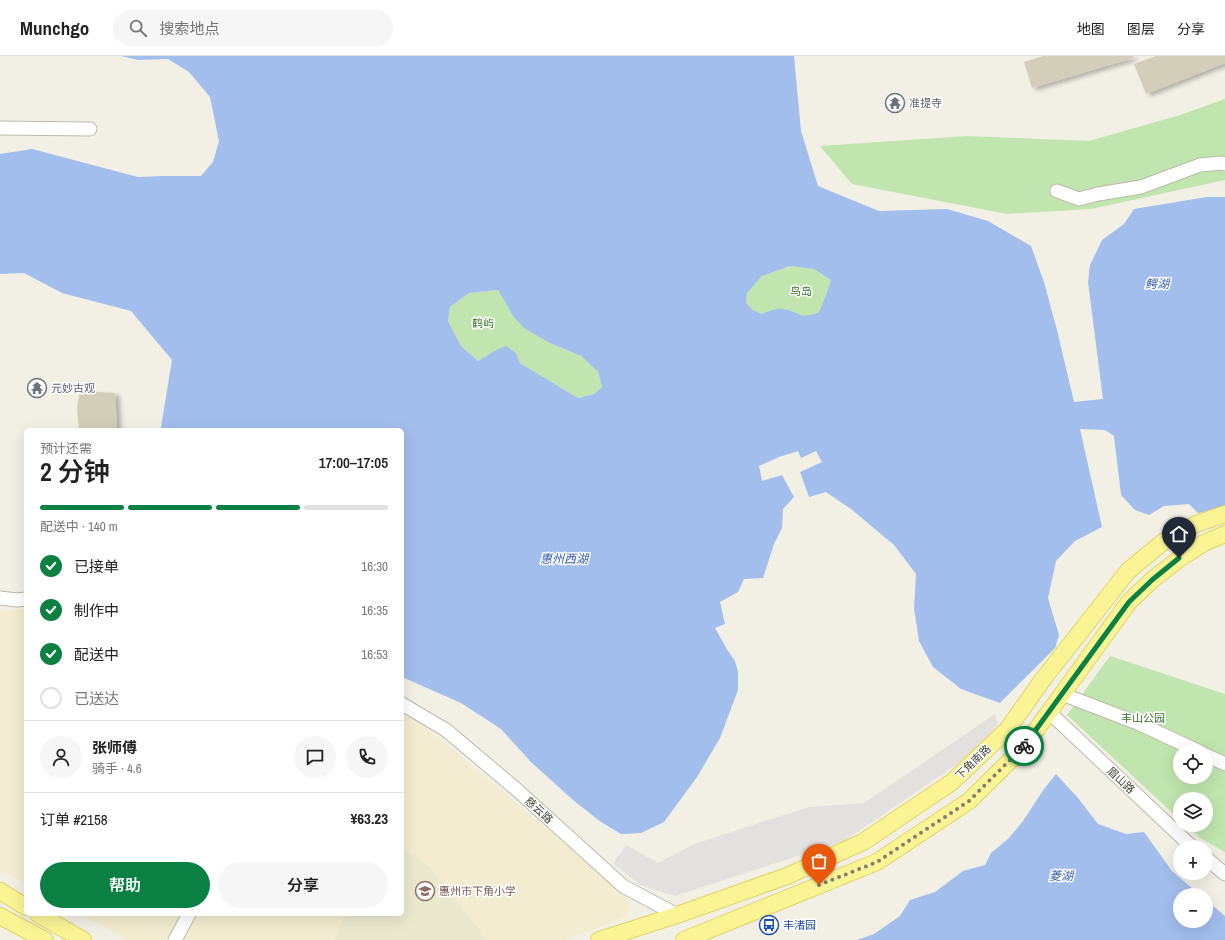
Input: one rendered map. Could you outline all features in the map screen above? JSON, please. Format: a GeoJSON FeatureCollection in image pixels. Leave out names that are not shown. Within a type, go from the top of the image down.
{"type":"FeatureCollection","features":[{"type":"Feature","properties":{"kind":"main road","name":"下角南路"},"geometry":{"type":"LineString","coordinates":[[599,940],[677,915],[787,876],[863,842],[952,782],[1007,730],[1044,678],[1128,571],[1163,542],[1196,524],[1225,514]]}},
{"type":"Feature","properties":{"kind":"main road"},"geometry":{"type":"LineString","coordinates":[[684,940],[877,862],[969,801],[1023,748],[1129,602],[1152,580],[1179,558],[1204,543],[1225,534]]}},
{"type":"Feature","properties":{"kind":"main road"},"geometry":{"type":"LineString","coordinates":[[0,892],[24,906]]}},
{"type":"Feature","properties":{"kind":"main road","name":"下角南路"},"geometry":{"type":"LineString","coordinates":[[620,940],[677,915]]}},
{"type":"Feature","properties":{"kind":"main road"},"geometry":{"type":"LineString","coordinates":[[0,916],[46,940]]}},
{"type":"Feature","properties":{"kind":"main road"},"geometry":{"type":"LineString","coordinates":[[41,916],[82,940]]}},
{"type":"Feature","properties":{"kind":"street"},"geometry":{"type":"LineString","coordinates":[[0,128],[90,129]]}},
{"type":"Feature","properties":{"kind":"street"},"geometry":{"type":"LineString","coordinates":[[1057,191],[1079,199],[1098,194],[1141,187],[1200,165],[1225,164]]}},
{"type":"Feature","properties":{"kind":"street"},"geometry":{"type":"LineString","coordinates":[[0,598],[24,599]]}},
{"type":"Feature","properties":{"kind":"street"},"geometry":{"type":"LineString","coordinates":[[1062,694],[1140,724],[1183,744]]}},
{"type":"Feature","properties":{"kind":"street","name":"慈云路"},"geometry":{"type":"LineString","coordinates":[[404,705],[446,730],[516,789],[623,886],[677,915]]}},
{"type":"Feature","properties":{"kind":"street","name":"眉山路"},"geometry":{"type":"LineString","coordinates":[[1049,712],[1185,840]]}},
{"type":"Feature","properties":{"kind":"street"},"geometry":{"type":"LineString","coordinates":[[1213,758],[1225,764]]}},
{"type":"Feature","properties":{"kind":"street"},"geometry":{"type":"LineString","coordinates":[[1213,864],[1225,874]]}},
{"type":"Feature","properties":{"kind":"street"},"geometry":{"type":"LineString","coordinates":[[175,940],[189,916]]}},
{"type":"Feature","properties":{"kind":"shaded area"},"geometry":{"type":"Polygon","coordinates":[[[24,608],[24,883],[0,870],[0,612],[24,608]]]}},
{"type":"Feature","properties":{"kind":"shaded area"},"geometry":{"type":"Polygon","coordinates":[[[995,714],[998,725],[969,756],[844,841],[675,896],[640,885],[613,863],[626,845],[658,863],[694,844],[809,807],[864,803],[995,714]]]}},
{"type":"Feature","properties":{"kind":"shaded area"},"geometry":{"type":"Polygon","coordinates":[[[404,716],[421,723],[628,897],[629,916],[565,940],[127,940],[84,916],[404,916],[404,716]]]}},
{"type":"Feature","properties":{"kind":"shaded area","name":"惠州市下角小学"},"geometry":{"type":"Polygon","coordinates":[[[404,849],[431,868],[487,940],[335,940],[337,932],[345,916],[404,916],[404,849]]]}},
{"type":"Feature","properties":{"kind":"green space"},"geometry":{"type":"Polygon","coordinates":[[[1225,99],[1225,180],[1091,209],[1007,214],[852,184],[820,146],[967,136],[1089,141],[1180,115],[1225,99]]]}},
{"type":"Feature","properties":{"kind":"green space","name":"鸟岛"},"geometry":{"type":"Polygon","coordinates":[[[790,266],[814,269],[831,280],[819,312],[808,317],[783,309],[762,314],[753,310],[746,303],[747,293],[762,276],[790,266]]]}},
{"type":"Feature","properties":{"kind":"green space","name":"鹤屿"},"geometry":{"type":"Polygon","coordinates":[[[498,290],[513,316],[550,343],[581,356],[598,372],[602,387],[594,394],[578,398],[520,363],[516,353],[496,350],[478,361],[461,346],[448,321],[450,307],[469,293],[498,290]]]}},
{"type":"Feature","properties":{"kind":"green space","name":"丰山公园"},"geometry":{"type":"Polygon","coordinates":[[[1110,656],[1225,694],[1225,852],[1213,845],[1213,840],[1204,840],[1194,832],[1213,832],[1213,792],[1173,792],[1173,813],[1067,715],[1110,656]]]}},
{"type":"Feature","properties":{"kind":"water","name":"惠州西湖"},"geometry":{"type":"Polygon","coordinates":[[[121,56],[794,56],[801,131],[818,186],[879,211],[947,209],[988,221],[1031,246],[1044,282],[1074,402],[1103,399],[1088,282],[1090,265],[1102,240],[1124,224],[1134,209],[1207,197],[1225,197],[1225,507],[1198,513],[1189,504],[1164,506],[1149,515],[1135,510],[1121,495],[1114,436],[1105,430],[1080,429],[1102,527],[1075,541],[1056,561],[1048,598],[1059,635],[1055,648],[1000,703],[961,689],[933,667],[919,641],[914,608],[916,574],[894,545],[851,509],[826,492],[809,497],[800,472],[822,462],[816,451],[801,458],[798,451],[779,457],[759,466],[762,481],[782,475],[794,497],[783,509],[782,528],[774,544],[763,578],[744,579],[738,592],[720,602],[725,624],[715,628],[735,661],[738,672],[738,690],[720,738],[697,777],[664,822],[641,833],[621,834],[601,822],[573,800],[531,762],[501,729],[461,703],[404,678],[404,428],[161,428],[172,360],[131,311],[62,293],[24,273],[0,274],[0,154],[32,149],[138,177],[201,176],[213,162],[219,141],[210,97],[189,72],[168,59],[138,60],[121,56]],[[790,266],[762,276],[747,293],[746,303],[753,310],[762,314],[779,309],[784,309],[804,316],[819,312],[831,280],[814,269],[790,266]],[[498,290],[469,293],[450,307],[448,321],[461,346],[478,361],[506,346],[516,353],[520,363],[578,398],[594,394],[602,387],[598,372],[581,356],[550,343],[524,328],[513,316],[498,290]]]}},
{"type":"Feature","properties":{"kind":"water","name":"菱湖"},"geometry":{"type":"Polygon","coordinates":[[[1056,774],[1078,798],[1098,824],[1126,834],[1144,832],[1173,872],[1173,880],[1182,880],[1192,888],[1173,888],[1173,928],[1213,928],[1213,906],[1225,916],[1225,940],[857,940],[874,934],[900,916],[910,900],[935,892],[963,871],[985,865],[991,853],[1008,839],[1023,821],[1044,789],[1056,774]]]}},
{"type":"Feature","properties":{"kind":"building"},"geometry":{"type":"Polygon","coordinates":[[[1043,56],[1133,56],[1133,58],[1032,88],[1024,62],[1043,56]]]}},
{"type":"Feature","properties":{"kind":"building"},"geometry":{"type":"Polygon","coordinates":[[[1156,56],[1225,56],[1225,63],[1146,94],[1134,64],[1156,56]]]}},
{"type":"Feature","properties":{"kind":"building"},"geometry":{"type":"Polygon","coordinates":[[[80,391],[115,393],[117,428],[79,428],[77,408],[80,391]]]}},
{"type":"Feature","properties":{"kind":"way so far"},"geometry":{"type":"LineString","coordinates":[[819,885],[877,862],[969,801],[1024,746]]}},
{"type":"Feature","properties":{"kind":"place","name":"准提寺"},"geometry":{"type":"Point","coordinates":[895,103]}},
{"type":"Feature","properties":{"kind":"place","name":"元妙古观"},"geometry":{"type":"Point","coordinates":[37,388]}},
{"type":"Feature","properties":{"kind":"place","name":"惠州市下角小学"},"geometry":{"type":"Point","coordinates":[425,891]}},
{"type":"Feature","properties":{"kind":"place","name":"丰渚园"},"geometry":{"type":"Point","coordinates":[769,925]}},
{"type":"Feature","properties":{"kind":"route"},"geometry":{"type":"LineString","coordinates":[[1024,746],[1129,602],[1152,580],[1179,558]]}},
{"type":"Feature","properties":{"kind":"water label","name":"鳄湖"},"geometry":{"type":"Point","coordinates":[1157,284]}}]}
